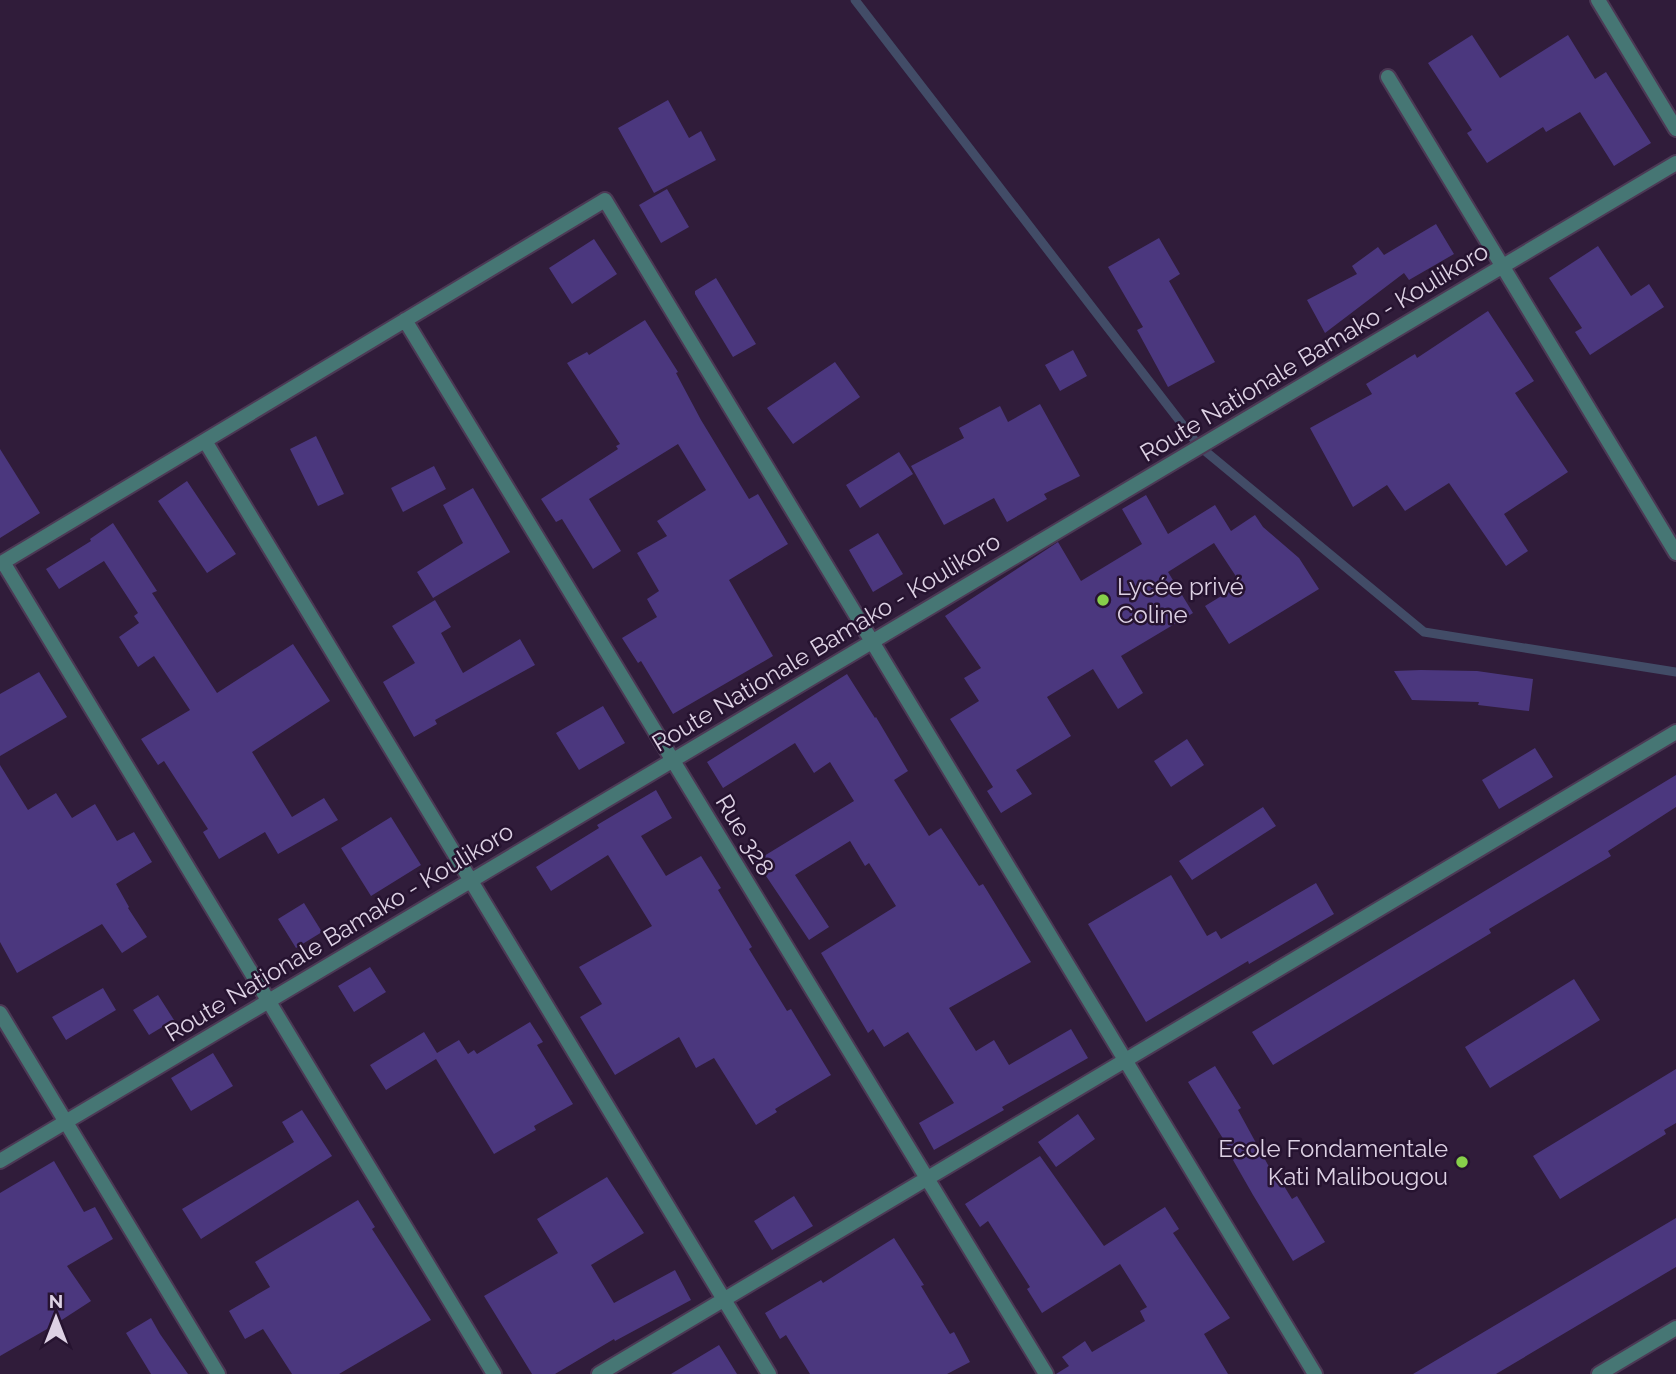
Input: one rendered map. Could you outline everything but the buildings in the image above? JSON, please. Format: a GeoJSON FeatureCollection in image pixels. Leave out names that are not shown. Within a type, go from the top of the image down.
{"type":"FeatureCollection","features":[{"type":"Feature","properties":{"kind":"street"},"geometry":{"type":"LineString","coordinates":[[1598,0],[1676,129]]}},
{"type":"Feature","properties":{"kind":"street"},"geometry":{"type":"LineString","coordinates":[[1388,78],[1676,553]]}},
{"type":"Feature","properties":{"kind":"street","name":"Route Nationale Bamako - Koulikoro"},"geometry":{"type":"LineString","coordinates":[[0,1161],[1676,163]]}},
{"type":"Feature","properties":{"kind":"street"},"geometry":{"type":"LineString","coordinates":[[494,1374],[1,563],[604,200],[1315,1374]]}},
{"type":"Feature","properties":{"kind":"street","name":"Rue 328"},"geometry":{"type":"LineString","coordinates":[[405,320],[1046,1374]]}},
{"type":"Feature","properties":{"kind":"street"},"geometry":{"type":"LineString","coordinates":[[205,441],[769,1374]]}},
{"type":"Feature","properties":{"kind":"street"},"geometry":{"type":"LineString","coordinates":[[599,1374],[1676,732]]}},
{"type":"Feature","properties":{"kind":"street"},"geometry":{"type":"LineString","coordinates":[[0,1013],[218,1374]]}},
{"type":"Feature","properties":{"kind":"street"},"geometry":{"type":"LineString","coordinates":[[1599,1374],[1676,1328]]}},
{"type":"Feature","properties":{"kind":"waterway"},"geometry":{"type":"LineString","coordinates":[[855,0],[1199,446],[1424,632],[1676,672]]}},
{"type":"Feature","properties":{"kind":"place","name":"Lycée privé Coline"},"geometry":{"type":"Point","coordinates":[1103,600]}},
{"type":"Feature","properties":{"kind":"place","name":"Ecole Fondamentale Kati Malibougou"},"geometry":{"type":"Point","coordinates":[1462,1162]}}]}
